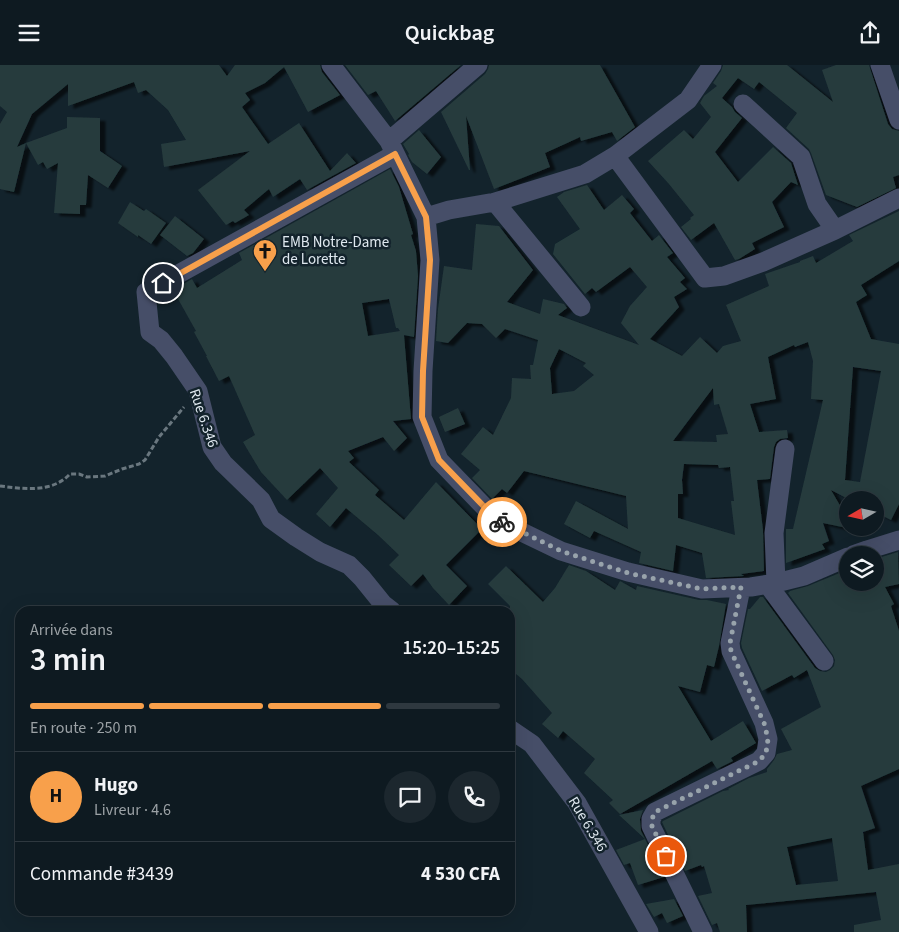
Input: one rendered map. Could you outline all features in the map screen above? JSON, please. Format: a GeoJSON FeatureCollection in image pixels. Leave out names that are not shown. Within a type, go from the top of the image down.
{"type":"FeatureCollection","features":[{"type":"Feature","properties":{"kind":"street"},"geometry":{"type":"LineString","coordinates":[[331,65],[392,148],[426,217],[430,260],[422,417],[439,460],[497,520],[561,551],[628,573],[702,589],[772,584],[804,576],[839,561]]}},
{"type":"Feature","properties":{"kind":"street","name":"Rue 6.346"},"geometry":{"type":"LineString","coordinates":[[386,606],[349,565],[312,547],[271,519],[261,500],[222,463],[212,447],[198,391],[161,340],[150,332],[146,292],[392,148],[478,65]]}},
{"type":"Feature","properties":{"kind":"street"},"geometry":{"type":"LineString","coordinates":[[426,217],[449,210],[495,202],[585,174],[615,157],[688,100],[712,65]]}},
{"type":"Feature","properties":{"kind":"street"},"geometry":{"type":"LineString","coordinates":[[880,65],[899,120]]}},
{"type":"Feature","properties":{"kind":"street"},"geometry":{"type":"LineString","coordinates":[[743,104],[801,157],[817,204],[836,230]]}},
{"type":"Feature","properties":{"kind":"street"},"geometry":{"type":"LineString","coordinates":[[615,157],[705,278],[724,276],[764,261],[836,230],[899,198]]}},
{"type":"Feature","properties":{"kind":"street"},"geometry":{"type":"LineString","coordinates":[[495,202],[581,307]]}},
{"type":"Feature","properties":{"kind":"street"},"geometry":{"type":"LineString","coordinates":[[785,449],[774,533],[772,584],[824,661]]}},
{"type":"Feature","properties":{"kind":"street"},"geometry":{"type":"LineString","coordinates":[[878,546],[899,540]]}},
{"type":"Feature","properties":{"kind":"street"},"geometry":{"type":"LineString","coordinates":[[703,932],[652,826],[652,819],[655,812],[759,761],[766,753],[768,739],[764,723],[731,651],[730,643],[741,587]]}},
{"type":"Feature","properties":{"kind":"street","name":"Rue 6.346"},"geometry":{"type":"LineString","coordinates":[[515,732],[532,744],[577,803],[650,932]]}},
{"type":"Feature","properties":{"kind":"path"},"geometry":{"type":"LineString","coordinates":[[0,486],[24,489],[55,485],[70,474],[79,474],[87,477],[105,476],[140,464],[145,460],[159,437],[198,391]]}},
{"type":"Feature","properties":{"kind":"building"},"geometry":{"type":"Polygon","coordinates":[[[0,65],[219,65],[227,76],[235,65],[320,65],[322,72],[340,95],[308,112],[284,67],[265,83],[245,93],[250,100],[242,107],[268,144],[299,123],[330,171],[347,153],[356,163],[307,190],[300,179],[273,197],[269,189],[244,210],[249,215],[235,223],[233,221],[226,225],[198,190],[250,151],[164,167],[161,144],[186,140],[168,110],[146,90],[138,93],[134,82],[68,106],[68,84],[32,114],[17,147],[26,143],[14,192],[0,189],[0,124],[7,112],[0,106],[0,65]]]}},
{"type":"Feature","properties":{"kind":"building"},"geometry":{"type":"Polygon","coordinates":[[[345,65],[461,65],[395,121],[376,91],[368,95],[345,65]]]}},
{"type":"Feature","properties":{"kind":"building"},"geometry":{"type":"Polygon","coordinates":[[[489,65],[600,65],[635,127],[617,141],[612,132],[581,141],[580,137],[545,153],[550,167],[494,189],[466,116],[470,170],[441,112],[485,74],[489,65]]]}},
{"type":"Feature","properties":{"kind":"building"},"geometry":{"type":"Polygon","coordinates":[[[723,65],[787,65],[833,102],[822,70],[836,65],[869,65],[888,124],[892,129],[899,131],[899,175],[893,177],[896,188],[857,207],[826,195],[809,149],[786,128],[797,113],[759,82],[754,89],[738,78],[722,98],[742,118],[715,152],[738,182],[773,147],[791,163],[798,185],[791,182],[772,202],[784,227],[752,243],[755,249],[739,259],[735,260],[714,223],[691,240],[681,227],[694,215],[648,161],[684,130],[693,139],[711,117],[700,103],[704,96],[717,86],[713,83],[723,65]]]}},
{"type":"Feature","properties":{"kind":"building"},"geometry":{"type":"Polygon","coordinates":[[[67,117],[100,118],[100,151],[122,166],[108,188],[88,175],[86,205],[80,205],[80,214],[54,213],[58,163],[47,169],[43,162],[38,165],[26,143],[67,128],[67,117]]]}},
{"type":"Feature","properties":{"kind":"building"},"geometry":{"type":"Polygon","coordinates":[[[419,130],[441,157],[427,174],[412,162],[403,144],[419,130]]]}},
{"type":"Feature","properties":{"kind":"building"},"geometry":{"type":"Polygon","coordinates":[[[390,169],[399,187],[416,251],[418,276],[414,337],[404,335],[411,419],[393,421],[407,438],[394,451],[383,437],[348,451],[354,458],[349,462],[379,490],[375,495],[404,520],[436,482],[482,529],[446,565],[467,586],[449,605],[423,574],[411,586],[389,565],[399,555],[346,508],[330,527],[316,514],[338,488],[320,468],[287,500],[261,472],[243,442],[255,435],[229,376],[219,381],[194,332],[196,331],[173,290],[192,279],[197,288],[242,260],[239,253],[390,169]],[[389,299],[362,303],[368,336],[400,331],[396,328],[389,299]]]}},
{"type":"Feature","properties":{"kind":"building"},"geometry":{"type":"Polygon","coordinates":[[[587,185],[604,210],[622,195],[634,209],[630,213],[652,241],[659,235],[673,253],[667,257],[685,278],[680,282],[687,289],[674,297],[679,307],[650,339],[682,356],[700,337],[717,353],[723,346],[741,341],[726,305],[769,286],[765,274],[813,256],[816,263],[853,241],[849,235],[899,211],[899,261],[861,285],[867,295],[856,302],[871,339],[899,344],[899,504],[891,520],[884,516],[884,491],[839,491],[839,494],[831,490],[839,504],[839,526],[823,523],[829,541],[822,544],[825,549],[786,563],[786,529],[793,529],[823,400],[811,399],[813,361],[808,342],[795,347],[794,345],[768,357],[776,399],[750,404],[759,432],[787,430],[788,438],[780,439],[776,442],[770,479],[757,480],[763,530],[764,571],[741,574],[744,576],[706,578],[702,553],[676,545],[673,571],[639,563],[641,552],[594,531],[590,538],[564,524],[576,501],[628,529],[626,496],[524,471],[507,493],[502,489],[492,499],[472,478],[480,470],[461,454],[483,427],[493,435],[511,398],[512,378],[531,379],[530,365],[533,365],[538,340],[505,329],[496,338],[482,324],[467,323],[448,343],[436,341],[444,266],[472,270],[476,224],[499,226],[533,270],[507,302],[540,314],[543,299],[564,304],[567,308],[558,315],[639,345],[621,323],[630,306],[647,287],[630,267],[596,292],[592,288],[585,294],[553,254],[555,244],[580,229],[557,197],[564,192],[587,185]],[[559,349],[550,368],[552,394],[574,391],[594,375],[583,366],[586,363],[559,349]],[[853,367],[845,480],[860,482],[881,371],[853,367]],[[713,388],[673,441],[717,442],[716,435],[728,434],[719,404],[714,405],[713,388]],[[684,464],[683,494],[678,494],[678,518],[735,535],[730,467],[719,468],[718,465],[684,464]]]}},
{"type":"Feature","properties":{"kind":"building"},"geometry":{"type":"Polygon","coordinates":[[[130,202],[144,211],[146,209],[166,223],[151,244],[118,223],[130,202]]]}},
{"type":"Feature","properties":{"kind":"building"},"geometry":{"type":"Polygon","coordinates":[[[175,216],[204,239],[193,253],[187,256],[160,235],[175,216]]]}},
{"type":"Feature","properties":{"kind":"building"},"geometry":{"type":"Polygon","coordinates":[[[458,408],[465,424],[445,432],[439,417],[458,408]]]}},
{"type":"Feature","properties":{"kind":"building"},"geometry":{"type":"Polygon","coordinates":[[[898,552],[899,584],[885,587],[894,604],[891,606],[899,631],[899,769],[861,786],[875,828],[863,832],[868,870],[899,864],[899,932],[854,932],[854,925],[881,920],[876,892],[746,905],[747,932],[720,932],[717,923],[712,925],[698,896],[712,893],[704,866],[702,867],[701,865],[685,871],[662,822],[723,791],[729,790],[749,778],[767,772],[777,754],[792,750],[781,729],[821,707],[807,670],[794,678],[792,675],[762,691],[741,643],[748,609],[760,597],[763,597],[815,668],[826,672],[830,670],[834,666],[835,660],[833,655],[788,593],[839,573],[839,591],[884,591],[884,556],[898,552]],[[832,838],[787,847],[796,885],[838,881],[832,838]]]}},
{"type":"Feature","properties":{"kind":"building"},"geometry":{"type":"Polygon","coordinates":[[[569,565],[586,571],[615,590],[620,581],[636,590],[637,586],[726,604],[714,667],[707,665],[700,692],[678,686],[711,741],[743,721],[756,743],[731,758],[733,761],[717,769],[712,761],[620,814],[609,803],[613,800],[584,773],[595,759],[563,731],[558,738],[542,724],[552,713],[515,673],[515,606],[510,606],[488,584],[506,566],[543,602],[555,588],[569,565]]]}},
{"type":"Feature","properties":{"kind":"building"},"geometry":{"type":"Polygon","coordinates":[[[643,810],[640,819],[641,831],[645,839],[619,815],[643,810]]]}},
{"type":"Feature","properties":{"kind":"building"},"geometry":{"type":"Polygon","coordinates":[[[645,839],[664,877],[638,885],[630,863],[624,865],[616,850],[645,839]]]}},
{"type":"Feature","properties":{"kind":"building"},"geometry":{"type":"Polygon","coordinates":[[[674,899],[683,916],[667,923],[662,913],[654,917],[646,904],[674,899]]]}},
{"type":"Feature","properties":{"kind":"way so far"},"geometry":{"type":"LineString","coordinates":[[502,522],[561,551],[628,573],[702,589],[741,587],[730,643],[731,651],[764,723],[768,739],[766,753],[759,761],[655,812],[652,826],[666,856]]}},
{"type":"Feature","properties":{"kind":"place","name":"EMB Notre-Dame de Lorette"},"geometry":{"type":"Point","coordinates":[265,272]}},
{"type":"Feature","properties":{"kind":"route"},"geometry":{"type":"LineString","coordinates":[[163,283],[395,154],[426,217],[430,260],[422,417],[439,460],[497,520],[502,522]]}}]}
